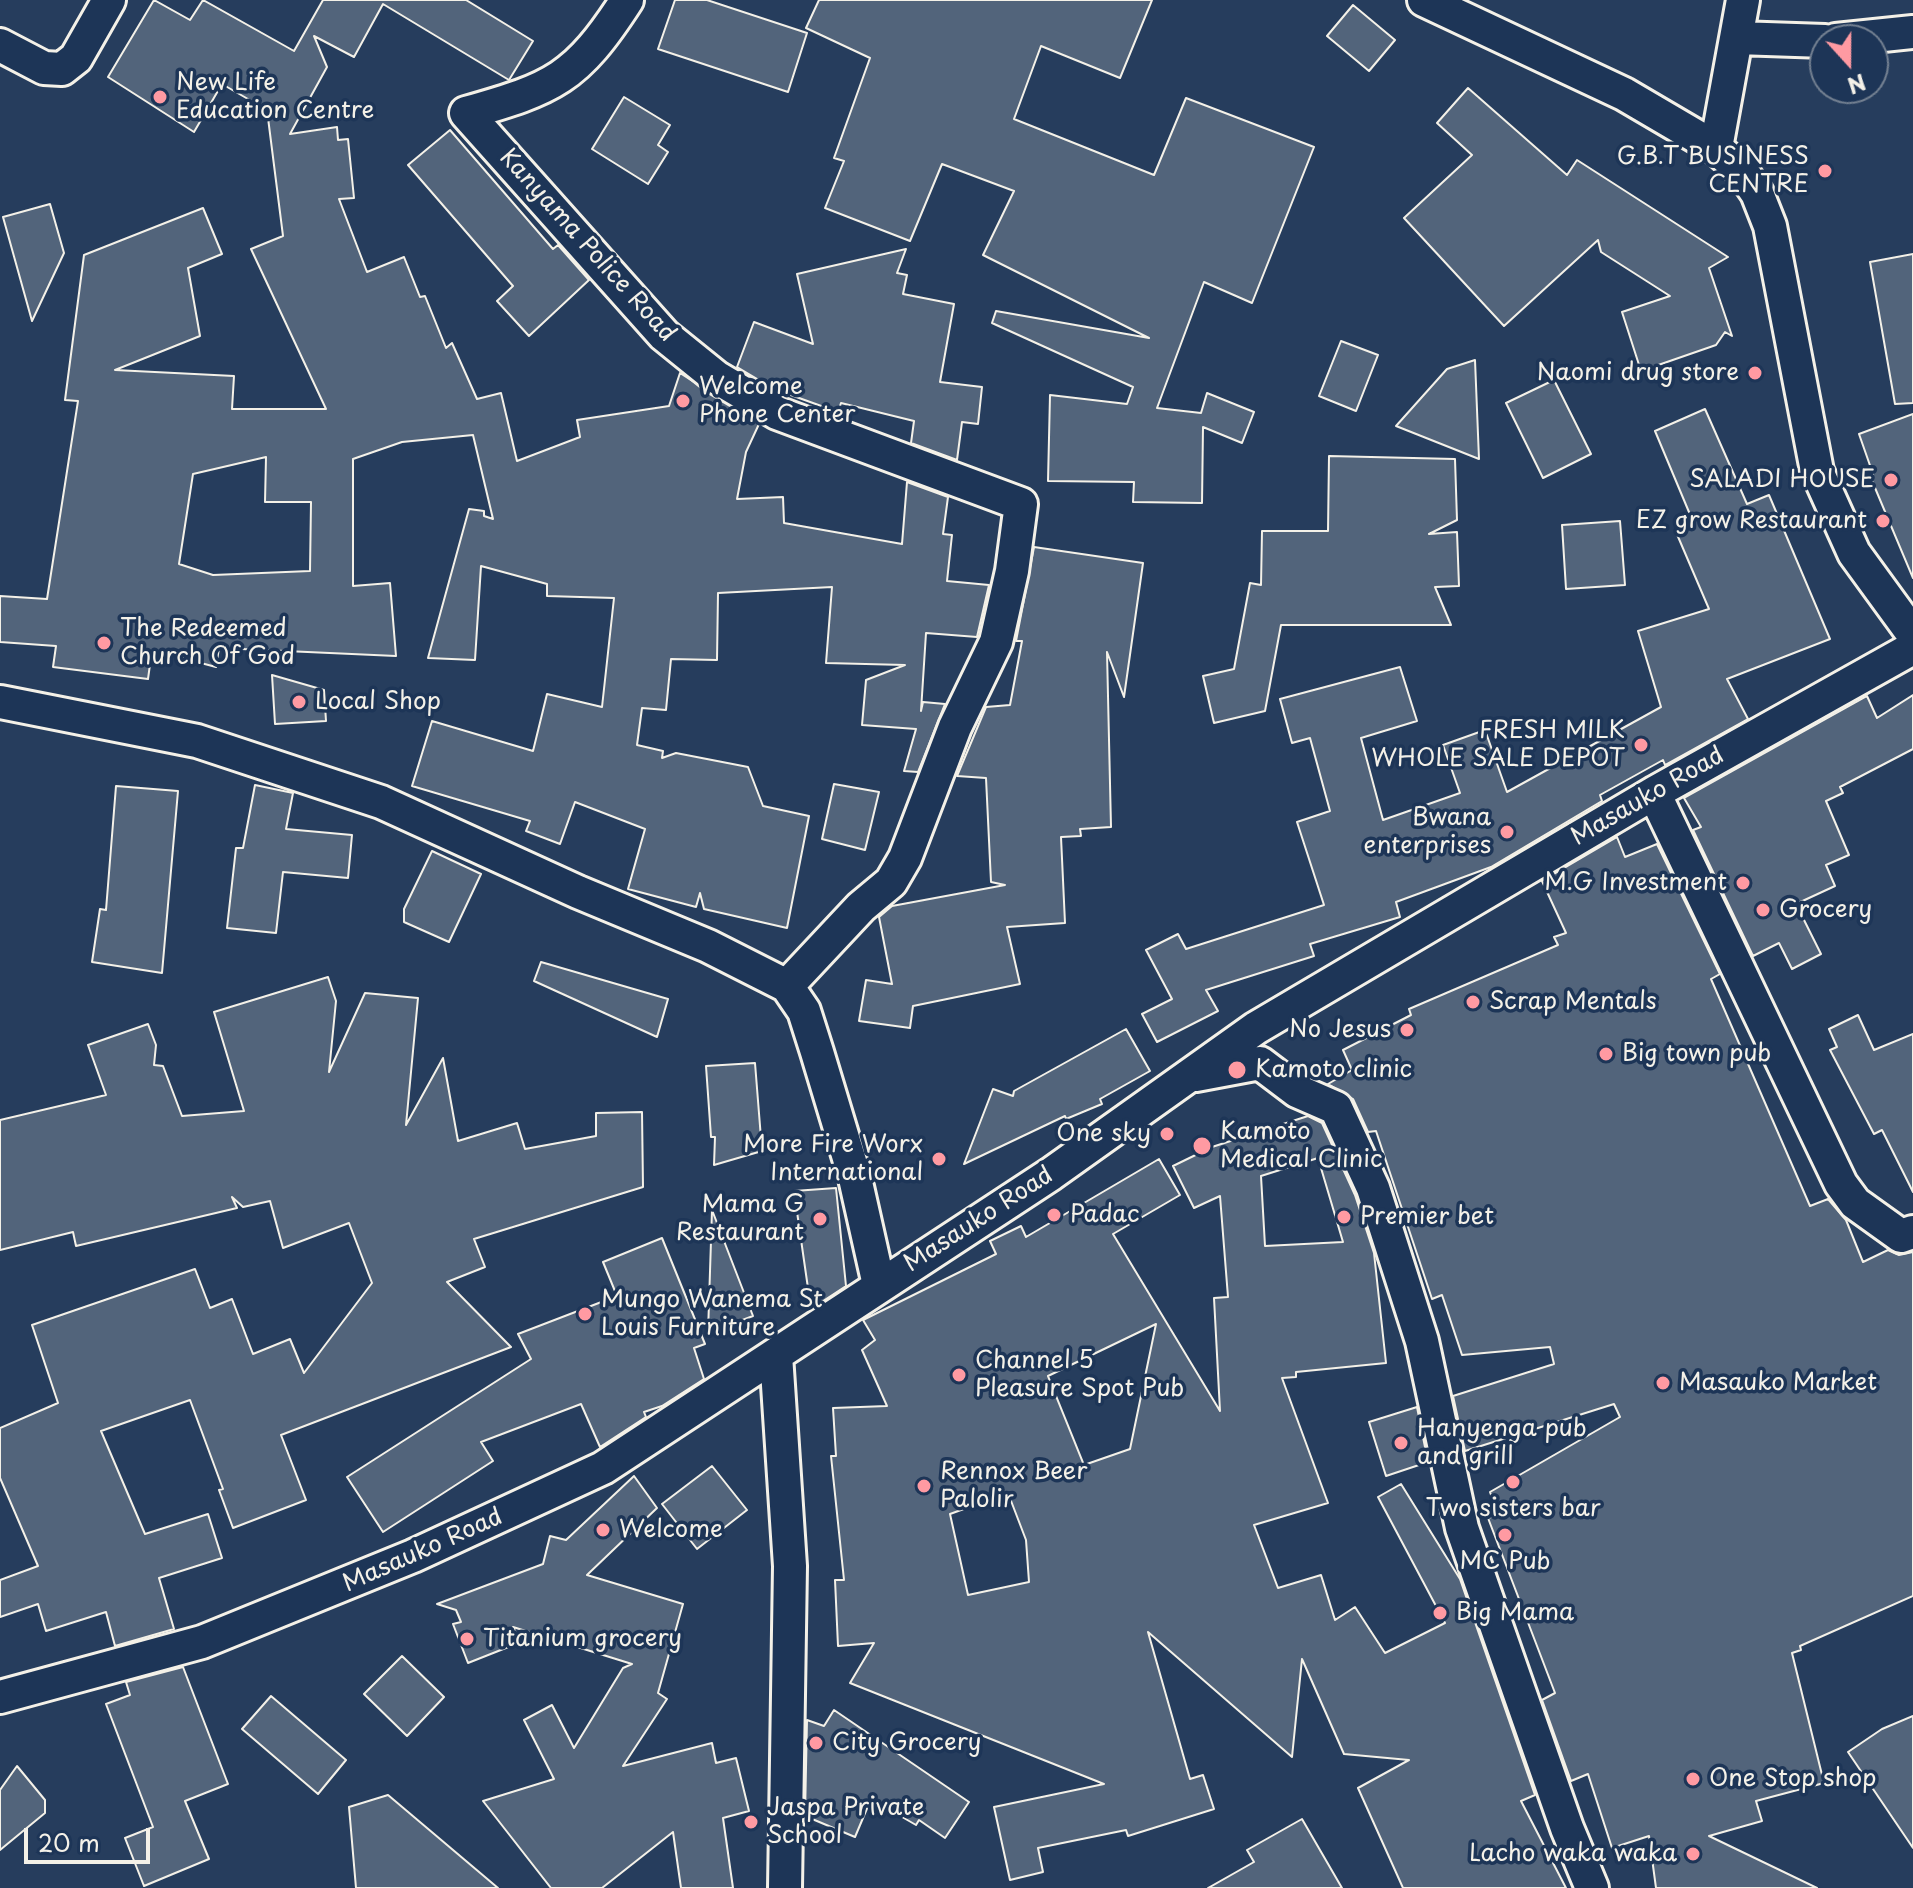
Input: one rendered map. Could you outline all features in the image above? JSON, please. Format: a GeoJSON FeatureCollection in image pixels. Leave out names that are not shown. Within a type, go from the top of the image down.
{"type":"FeatureCollection","features":[{"type":"Feature","properties":{"kind":"street"},"geometry":{"type":"LineString","coordinates":[[0,45],[44,68],[62,69],[76,58],[109,0]]}},
{"type":"Feature","properties":{"kind":"street","name":"Kanyama Police Road"},"geometry":{"type":"LineString","coordinates":[[627,0],[601,41],[569,73],[528,95],[466,113],[664,335],[716,377],[777,413],[1021,504],[1012,571],[996,642],[955,727],[905,858],[891,882],[861,907],[787,986]]}},
{"type":"Feature","properties":{"kind":"street"},"geometry":{"type":"LineString","coordinates":[[1424,0],[1624,94],[1716,148],[1741,170],[1757,193],[1770,226],[1817,471],[1854,553],[1913,634]]}},
{"type":"Feature","properties":{"kind":"street"},"geometry":{"type":"LineString","coordinates":[[1716,148],[1743,0]]}},
{"type":"Feature","properties":{"kind":"street"},"geometry":{"type":"LineString","coordinates":[[1889,34],[1913,32]]}},
{"type":"Feature","properties":{"kind":"street"},"geometry":{"type":"LineString","coordinates":[[1737,38],[1809,40]]}},
{"type":"Feature","properties":{"kind":"street","name":"Masauko Road"},"geometry":{"type":"LineString","coordinates":[[0,1697],[202,1642],[413,1556],[603,1468],[1051,1174],[1186,1077],[1312,993],[1654,793],[1913,648]]}},
{"type":"Feature","properties":{"kind":"street"},"geometry":{"type":"LineString","coordinates":[[0,702],[197,741],[381,802],[578,892],[708,946],[787,986],[804,1011],[817,1052],[855,1178],[879,1285]]}},
{"type":"Feature","properties":{"kind":"street"},"geometry":{"type":"LineString","coordinates":[[1654,793],[1841,1184],[1855,1203],[1901,1236],[1913,1232]]}},
{"type":"Feature","properties":{"kind":"street"},"geometry":{"type":"LineString","coordinates":[[1186,1077],[1260,1063],[1297,1091],[1336,1108],[1373,1188],[1422,1341],[1462,1528],[1567,1828],[1592,1888]]}},
{"type":"Feature","properties":{"kind":"street"},"geometry":{"type":"LineString","coordinates":[[776,1355],[790,1566],[785,1888]]}},
{"type":"Feature","properties":{"kind":"building"},"geometry":{"type":"Polygon","coordinates":[[[154,0],[190,20],[203,0],[294,51],[323,0],[466,0],[533,41],[509,80],[383,4],[354,57],[314,36],[327,67],[290,134],[337,127],[338,140],[348,139],[354,198],[339,199],[367,272],[404,257],[420,297],[425,296],[446,348],[452,343],[477,399],[501,393],[517,461],[580,437],[577,420],[669,406],[680,373],[759,424],[746,452],[737,499],[783,497],[784,523],[902,544],[907,482],[948,497],[943,534],[952,535],[947,581],[989,585],[977,637],[926,633],[921,711],[923,702],[945,704],[918,772],[904,771],[916,729],[862,725],[866,680],[905,665],[826,663],[832,587],[718,593],[717,660],[671,659],[666,710],[642,708],[637,745],[663,751],[662,758],[676,753],[748,767],[763,806],[809,816],[787,928],[704,909],[700,893],[696,907],[628,889],[645,829],[575,802],[560,844],[526,831],[530,821],[412,786],[432,721],[533,751],[547,694],[602,707],[614,598],[547,596],[547,584],[481,566],[475,660],[428,658],[469,509],[484,511],[484,516],[493,519],[473,435],[402,442],[353,459],[353,586],[390,583],[396,656],[219,648],[216,667],[152,650],[148,679],[53,667],[56,646],[0,642],[0,596],[47,599],[78,401],[65,400],[84,255],[203,208],[222,254],[188,268],[200,336],[115,370],[234,376],[232,409],[326,409],[251,249],[283,236],[267,110],[222,84],[194,132],[108,77],[154,0]],[[266,457],[193,474],[179,564],[213,575],[310,571],[311,502],[265,502],[266,457]]]}},
{"type":"Feature","properties":{"kind":"building"},"geometry":{"type":"Polygon","coordinates":[[[675,0],[707,0],[807,33],[788,92],[658,49],[675,0]]]}},
{"type":"Feature","properties":{"kind":"building"},"geometry":{"type":"Polygon","coordinates":[[[819,0],[1152,0],[1120,78],[1041,46],[1014,119],[1154,175],[1186,98],[1314,147],[1252,303],[1204,282],[1157,408],[1201,413],[1207,393],[1254,412],[1242,443],[1203,427],[1202,503],[1133,502],[1134,482],[1048,481],[1050,395],[1127,404],[1133,387],[992,323],[996,311],[1149,338],[983,255],[1014,191],[942,164],[910,241],[825,208],[844,161],[834,158],[870,58],[806,28],[819,0]]]}},
{"type":"Feature","properties":{"kind":"building"},"geometry":{"type":"Polygon","coordinates":[[[1353,5],[1395,40],[1369,71],[1327,36],[1353,5]]]}},
{"type":"Feature","properties":{"kind":"building"},"geometry":{"type":"Polygon","coordinates":[[[1468,88],[1567,175],[1577,160],[1728,257],[1709,268],[1732,336],[1725,332],[1716,345],[1641,371],[1622,312],[1670,296],[1601,252],[1598,240],[1504,326],[1404,218],[1472,155],[1437,123],[1468,88]]]}},
{"type":"Feature","properties":{"kind":"building"},"geometry":{"type":"Polygon","coordinates":[[[624,97],[670,125],[658,145],[668,152],[648,184],[592,149],[624,97]]]}},
{"type":"Feature","properties":{"kind":"building"},"geometry":{"type":"Polygon","coordinates":[[[450,130],[553,249],[558,245],[589,280],[529,336],[497,301],[513,286],[408,165],[450,130]]]}},
{"type":"Feature","properties":{"kind":"building"},"geometry":{"type":"Polygon","coordinates":[[[50,204],[64,253],[32,321],[3,217],[50,204]]]}},
{"type":"Feature","properties":{"kind":"building"},"geometry":{"type":"Polygon","coordinates":[[[906,249],[897,273],[907,275],[903,294],[954,304],[940,382],[982,387],[978,424],[962,422],[957,460],[911,443],[914,421],[841,403],[838,412],[774,389],[737,367],[754,322],[813,344],[797,274],[906,249]]]}},
{"type":"Feature","properties":{"kind":"building"},"geometry":{"type":"Polygon","coordinates":[[[1913,254],[1913,403],[1895,404],[1870,262],[1913,254]]]}},
{"type":"Feature","properties":{"kind":"building"},"geometry":{"type":"Polygon","coordinates":[[[1341,341],[1378,355],[1356,411],[1319,396],[1341,341]]]}},
{"type":"Feature","properties":{"kind":"building"},"geometry":{"type":"Polygon","coordinates":[[[1475,360],[1479,459],[1396,426],[1447,369],[1475,360]]]}},
{"type":"Feature","properties":{"kind":"building"},"geometry":{"type":"Polygon","coordinates":[[[1554,380],[1591,454],[1543,478],[1506,403],[1554,380]]]}},
{"type":"Feature","properties":{"kind":"building"},"geometry":{"type":"Polygon","coordinates":[[[1705,409],[1747,504],[1769,495],[1830,639],[1727,679],[1748,719],[1665,765],[1663,760],[1600,795],[1602,801],[1491,867],[1396,902],[1400,917],[1310,944],[1314,956],[1206,990],[1218,1011],[1157,1042],[1142,1014],[1172,999],[1146,950],[1178,934],[1186,949],[1324,905],[1297,822],[1330,811],[1310,738],[1292,743],[1280,699],[1400,667],[1417,721],[1361,738],[1383,820],[1460,793],[1443,745],[1485,730],[1507,792],[1661,707],[1638,631],[1709,609],[1676,532],[1694,524],[1655,431],[1705,409]]]}},
{"type":"Feature","properties":{"kind":"building"},"geometry":{"type":"Polygon","coordinates":[[[1913,414],[1913,578],[1870,476],[1873,474],[1859,434],[1913,414]]]}},
{"type":"Feature","properties":{"kind":"building"},"geometry":{"type":"Polygon","coordinates":[[[1329,456],[1455,459],[1457,520],[1429,534],[1457,532],[1459,586],[1435,587],[1451,625],[1281,625],[1265,711],[1214,723],[1203,676],[1234,669],[1250,583],[1261,585],[1262,531],[1328,531],[1329,456]]]}},
{"type":"Feature","properties":{"kind":"building"},"geometry":{"type":"Polygon","coordinates":[[[1620,521],[1625,585],[1566,589],[1562,525],[1620,521]]]}},
{"type":"Feature","properties":{"kind":"building"},"geometry":{"type":"Polygon","coordinates":[[[1034,547],[1143,563],[1124,697],[1107,652],[1111,827],[1080,829],[1081,836],[1061,837],[1065,923],[1007,927],[1020,984],[913,1006],[910,1028],[859,1021],[866,980],[892,984],[879,917],[892,906],[1005,885],[991,882],[986,778],[957,776],[986,707],[1010,705],[1022,641],[1016,641],[1034,547]]]}},
{"type":"Feature","properties":{"kind":"building","name":"Local Shop"},"geometry":{"type":"Polygon","coordinates":[[[272,675],[324,690],[326,721],[275,724],[272,675]]]}},
{"type":"Feature","properties":{"kind":"building"},"geometry":{"type":"Polygon","coordinates":[[[1913,695],[1913,749],[1840,787],[1843,793],[1826,801],[1849,855],[1826,865],[1835,886],[1796,904],[1821,954],[1792,969],[1779,943],[1753,956],[1693,830],[1701,827],[1684,798],[1867,696],[1877,718],[1913,695]]]}},
{"type":"Feature","properties":{"kind":"building"},"geometry":{"type":"Polygon","coordinates":[[[834,784],[879,792],[865,850],[822,839],[834,784]]]}},
{"type":"Feature","properties":{"kind":"building"},"geometry":{"type":"Polygon","coordinates":[[[255,785],[293,793],[286,829],[352,835],[348,878],[283,872],[276,933],[227,928],[236,848],[243,848],[255,785]]]}},
{"type":"Feature","properties":{"kind":"building"},"geometry":{"type":"Polygon","coordinates":[[[116,786],[178,791],[162,973],[92,962],[100,909],[106,910],[116,786]]]}},
{"type":"Feature","properties":{"kind":"building","name":"Masauko Market"},"geometry":{"type":"Polygon","coordinates":[[[1617,837],[1625,857],[1657,844],[1720,974],[1711,979],[1810,1206],[1828,1199],[1846,1220],[1863,1262],[1888,1250],[1899,1255],[1913,1252],[1913,1596],[1800,1646],[1801,1650],[1792,1653],[1824,1783],[1756,1801],[1762,1821],[1709,1836],[1817,1888],[1656,1888],[1649,1836],[1612,1848],[1588,1774],[1571,1781],[1542,1700],[1555,1693],[1488,1518],[1498,1515],[1490,1492],[1620,1417],[1614,1404],[1465,1451],[1453,1396],[1554,1364],[1550,1347],[1462,1355],[1442,1295],[1432,1299],[1376,1131],[1368,1132],[1353,1099],[1328,1084],[1352,1070],[1343,1050],[1411,1015],[1409,1009],[1558,945],[1554,937],[1566,933],[1542,881],[1617,837]]]}},
{"type":"Feature","properties":{"kind":"building"},"geometry":{"type":"Polygon","coordinates":[[[432,851],[481,874],[449,942],[404,922],[404,909],[432,851]]]}},
{"type":"Feature","properties":{"kind":"building"},"geometry":{"type":"Polygon","coordinates":[[[541,962],[668,999],[657,1037],[534,981],[541,962]]]}},
{"type":"Feature","properties":{"kind":"building"},"geometry":{"type":"Polygon","coordinates":[[[328,977],[336,1001],[329,1072],[365,993],[418,998],[406,1125],[443,1058],[458,1141],[517,1123],[525,1149],[596,1136],[596,1113],[642,1112],[643,1187],[474,1239],[485,1267],[447,1282],[511,1347],[281,1435],[306,1500],[233,1528],[219,1490],[223,1489],[190,1400],[101,1431],[145,1534],[208,1514],[222,1558],[159,1578],[174,1629],[115,1646],[106,1612],[46,1631],[38,1604],[0,1617],[0,1580],[38,1566],[0,1478],[0,1428],[58,1403],[32,1325],[195,1269],[210,1308],[232,1299],[253,1354],[290,1339],[304,1373],[372,1283],[349,1223],[283,1248],[270,1201],[243,1207],[232,1197],[237,1208],[76,1246],[73,1232],[0,1250],[0,1120],[106,1095],[88,1045],[148,1024],[156,1045],[154,1065],[163,1066],[182,1116],[244,1111],[214,1012],[328,977]]]}},
{"type":"Feature","properties":{"kind":"building"},"geometry":{"type":"Polygon","coordinates":[[[1858,1015],[1874,1050],[1913,1034],[1913,1192],[1882,1130],[1874,1134],[1830,1050],[1837,1047],[1829,1029],[1858,1015]]]}},
{"type":"Feature","properties":{"kind":"building"},"geometry":{"type":"Polygon","coordinates":[[[1126,1029],[1150,1071],[1100,1099],[1102,1104],[1066,1119],[1065,1116],[964,1164],[993,1089],[1013,1096],[1014,1091],[1126,1029]]]}},
{"type":"Feature","properties":{"kind":"building"},"geometry":{"type":"Polygon","coordinates":[[[755,1063],[762,1151],[714,1165],[715,1137],[711,1137],[706,1066],[755,1063]]]}},
{"type":"Feature","properties":{"kind":"building"},"geometry":{"type":"Polygon","coordinates":[[[1308,1116],[1322,1123],[1355,1195],[1374,1253],[1386,1363],[1296,1372],[1296,1377],[1282,1378],[1328,1503],[1254,1525],[1278,1588],[1321,1575],[1335,1620],[1355,1607],[1385,1653],[1445,1623],[1378,1497],[1401,1484],[1460,1579],[1535,1795],[1521,1801],[1566,1888],[1403,1888],[1358,1788],[1409,1760],[1344,1754],[1302,1659],[1292,1757],[1148,1632],[1190,1779],[1203,1775],[1214,1809],[1128,1836],[1126,1830],[1038,1848],[1043,1872],[1010,1880],[994,1807],[1104,1784],[850,1683],[874,1643],[838,1646],[835,1580],[844,1580],[831,1456],[836,1456],[833,1408],[887,1406],[862,1350],[875,1340],[863,1320],[996,1254],[990,1241],[1021,1226],[1026,1237],[1159,1159],[1180,1195],[1113,1234],[1220,1411],[1214,1298],[1228,1297],[1220,1196],[1194,1208],[1173,1166],[1212,1147],[1308,1116]],[[1318,1158],[1261,1176],[1265,1246],[1343,1242],[1318,1158]],[[1156,1324],[1048,1376],[1084,1465],[1130,1449],[1156,1324]],[[1008,1493],[950,1514],[968,1595],[1029,1582],[1026,1540],[1008,1493]]]}},
{"type":"Feature","properties":{"kind":"building"},"geometry":{"type":"Polygon","coordinates":[[[836,1188],[846,1286],[811,1309],[794,1191],[836,1188]]]}},
{"type":"Feature","properties":{"kind":"building"},"geometry":{"type":"Polygon","coordinates":[[[712,1210],[753,1316],[708,1333],[712,1210]]]}},
{"type":"Feature","properties":{"kind":"building"},"geometry":{"type":"Polygon","coordinates":[[[662,1238],[705,1344],[694,1348],[704,1379],[662,1406],[644,1412],[646,1417],[600,1447],[581,1404],[481,1442],[493,1461],[383,1532],[347,1477],[531,1359],[518,1334],[617,1296],[603,1262],[662,1238]]]}},
{"type":"Feature","properties":{"kind":"building"},"geometry":{"type":"Polygon","coordinates":[[[1417,1407],[1428,1462],[1386,1476],[1369,1422],[1417,1407]]]}},
{"type":"Feature","properties":{"kind":"building"},"geometry":{"type":"Polygon","coordinates":[[[712,1466],[747,1510],[697,1549],[662,1504],[712,1466]]]}},
{"type":"Feature","properties":{"kind":"building"},"geometry":{"type":"Polygon","coordinates":[[[634,1476],[657,1508],[587,1575],[683,1604],[658,1693],[667,1699],[623,1766],[712,1743],[716,1763],[736,1758],[749,1811],[723,1818],[733,1888],[681,1888],[673,1832],[602,1888],[551,1888],[483,1801],[554,1779],[524,1720],[552,1705],[574,1748],[623,1668],[632,1664],[513,1627],[521,1642],[468,1663],[453,1624],[461,1622],[456,1610],[437,1604],[543,1564],[550,1536],[566,1540],[634,1476]]]}},
{"type":"Feature","properties":{"kind":"building"},"geometry":{"type":"Polygon","coordinates":[[[402,1656],[444,1697],[407,1736],[364,1694],[402,1656]]]}},
{"type":"Feature","properties":{"kind":"building"},"geometry":{"type":"Polygon","coordinates":[[[183,1667],[228,1784],[185,1801],[209,1859],[144,1886],[125,1838],[153,1827],[106,1704],[130,1695],[126,1682],[183,1667]]]}},
{"type":"Feature","properties":{"kind":"building"},"geometry":{"type":"Polygon","coordinates":[[[271,1696],[346,1760],[318,1794],[242,1729],[271,1696]]]}},
{"type":"Feature","properties":{"kind":"building"},"geometry":{"type":"Polygon","coordinates":[[[834,1710],[969,1802],[945,1838],[919,1820],[916,1825],[871,1799],[855,1837],[805,1816],[807,1720],[824,1726],[834,1710]]]}},
{"type":"Feature","properties":{"kind":"building"},"geometry":{"type":"Polygon","coordinates":[[[1913,1716],[1913,1848],[1848,1752],[1882,1729],[1913,1716]]]}},
{"type":"Feature","properties":{"kind":"building"},"geometry":{"type":"Polygon","coordinates":[[[17,1766],[45,1800],[45,1813],[0,1850],[0,1790],[17,1766]]]}},
{"type":"Feature","properties":{"kind":"building"},"geometry":{"type":"Polygon","coordinates":[[[388,1795],[498,1888],[356,1888],[349,1807],[388,1795]]]}},
{"type":"Feature","properties":{"kind":"building"},"geometry":{"type":"Polygon","coordinates":[[[1302,1819],[1342,1888],[1208,1888],[1254,1862],[1247,1850],[1302,1819]]]}},
{"type":"Feature","properties":{"kind":"place","name":"New Life Education Centre"},"geometry":{"type":"Point","coordinates":[160,97]}},
{"type":"Feature","properties":{"kind":"place","name":"G.B.T BUSINESS CENTRE"},"geometry":{"type":"Point","coordinates":[1825,171]}},
{"type":"Feature","properties":{"kind":"place","name":"Naomi drug store"},"geometry":{"type":"Point","coordinates":[1755,373]}},
{"type":"Feature","properties":{"kind":"place","name":"Welcome Phone Center"},"geometry":{"type":"Point","coordinates":[683,401]}},
{"type":"Feature","properties":{"kind":"place","name":"SALADI HOUSE"},"geometry":{"type":"Point","coordinates":[1891,480]}},
{"type":"Feature","properties":{"kind":"place","name":"EZ grow Restaurant"},"geometry":{"type":"Point","coordinates":[1883,521]}},
{"type":"Feature","properties":{"kind":"place","name":"The Redeemed Church Of God"},"geometry":{"type":"Point","coordinates":[104,643]}},
{"type":"Feature","properties":{"kind":"place","name":"Local Shop"},"geometry":{"type":"Point","coordinates":[299,702]}},
{"type":"Feature","properties":{"kind":"place","name":"FRESH MILK WHOLE SALE DEPOT"},"geometry":{"type":"Point","coordinates":[1641,745]}},
{"type":"Feature","properties":{"kind":"place","name":"Bwana enterprises"},"geometry":{"type":"Point","coordinates":[1507,832]}},
{"type":"Feature","properties":{"kind":"place","name":"M.G Investment"},"geometry":{"type":"Point","coordinates":[1743,883]}},
{"type":"Feature","properties":{"kind":"place","name":"Grocery"},"geometry":{"type":"Point","coordinates":[1763,910]}},
{"type":"Feature","properties":{"kind":"place","name":"Scrap Mentals"},"geometry":{"type":"Point","coordinates":[1473,1002]}},
{"type":"Feature","properties":{"kind":"place","name":"No Jesus"},"geometry":{"type":"Point","coordinates":[1407,1030]}},
{"type":"Feature","properties":{"kind":"place","name":"Big town pub"},"geometry":{"type":"Point","coordinates":[1606,1054]}},
{"type":"Feature","properties":{"kind":"place","name":"Kamoto clinic"},"geometry":{"type":"Point","coordinates":[1237,1070]}},
{"type":"Feature","properties":{"kind":"place","name":"One sky"},"geometry":{"type":"Point","coordinates":[1167,1134]}},
{"type":"Feature","properties":{"kind":"place","name":"Kamoto Medical Clinic"},"geometry":{"type":"Point","coordinates":[1202,1146]}},
{"type":"Feature","properties":{"kind":"place","name":"More Fire Worx International"},"geometry":{"type":"Point","coordinates":[939,1159]}},
{"type":"Feature","properties":{"kind":"place","name":"Padac"},"geometry":{"type":"Point","coordinates":[1054,1215]}},
{"type":"Feature","properties":{"kind":"place","name":"Premier bet"},"geometry":{"type":"Point","coordinates":[1344,1217]}},
{"type":"Feature","properties":{"kind":"place","name":"Mama G Restaurant"},"geometry":{"type":"Point","coordinates":[820,1219]}},
{"type":"Feature","properties":{"kind":"place","name":"Mungo Wanema St Louis Furniture"},"geometry":{"type":"Point","coordinates":[585,1314]}},
{"type":"Feature","properties":{"kind":"place","name":"Channel 5 Pleasure Spot Pub"},"geometry":{"type":"Point","coordinates":[959,1375]}},
{"type":"Feature","properties":{"kind":"place","name":"Masauko Market"},"geometry":{"type":"Point","coordinates":[1663,1383]}},
{"type":"Feature","properties":{"kind":"place","name":"Hanyenga pub and grill"},"geometry":{"type":"Point","coordinates":[1401,1443]}},
{"type":"Feature","properties":{"kind":"place","name":"Two sisters bar"},"geometry":{"type":"Point","coordinates":[1513,1482]}},
{"type":"Feature","properties":{"kind":"place","name":"Rennox Beer Palolir"},"geometry":{"type":"Point","coordinates":[924,1486]}},
{"type":"Feature","properties":{"kind":"place","name":"Welcome"},"geometry":{"type":"Point","coordinates":[603,1530]}},
{"type":"Feature","properties":{"kind":"place","name":"MC Pub"},"geometry":{"type":"Point","coordinates":[1505,1535]}},
{"type":"Feature","properties":{"kind":"place","name":"Big Mama"},"geometry":{"type":"Point","coordinates":[1440,1613]}},
{"type":"Feature","properties":{"kind":"place","name":"Titanium grocery"},"geometry":{"type":"Point","coordinates":[467,1639]}},
{"type":"Feature","properties":{"kind":"place","name":"City Grocery"},"geometry":{"type":"Point","coordinates":[816,1743]}},
{"type":"Feature","properties":{"kind":"place","name":"One Stop shop"},"geometry":{"type":"Point","coordinates":[1693,1779]}},
{"type":"Feature","properties":{"kind":"place","name":"Jaspa Private School"},"geometry":{"type":"Point","coordinates":[751,1822]}},
{"type":"Feature","properties":{"kind":"place","name":"Lacho waka waka"},"geometry":{"type":"Point","coordinates":[1693,1854]}}]}
